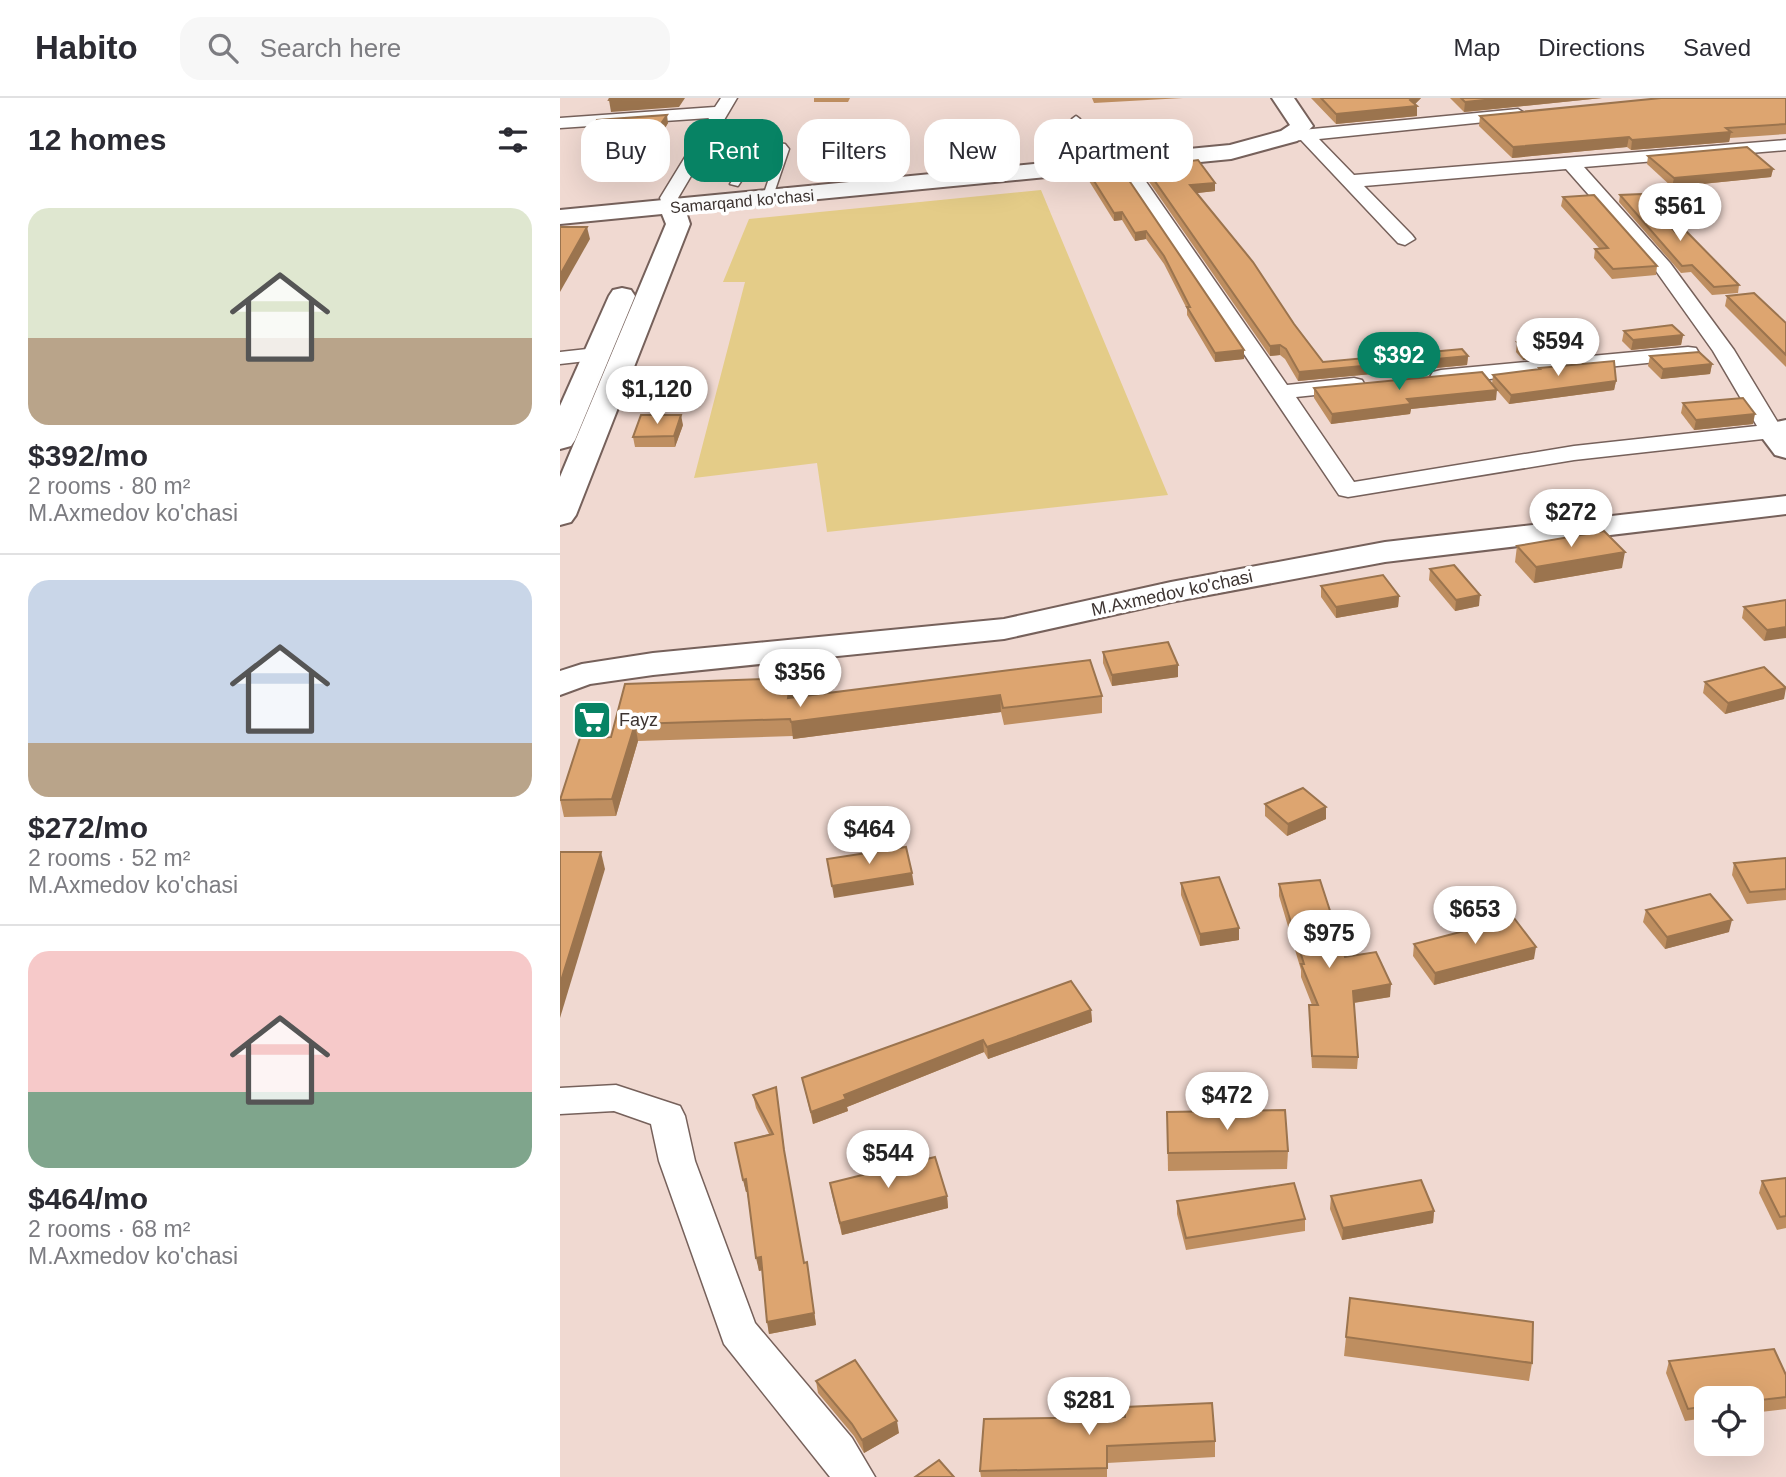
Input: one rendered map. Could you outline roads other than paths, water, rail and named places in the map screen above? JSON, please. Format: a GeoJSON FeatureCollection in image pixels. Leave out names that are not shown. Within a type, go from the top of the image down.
{"type":"FeatureCollection","features":[{"type":"Feature","properties":{"kind":"street"},"geometry":{"type":"LineString","coordinates":[[1283,98],[1302,126],[1297,136]]}},
{"type":"Feature","properties":{"kind":"street"},"geometry":{"type":"LineString","coordinates":[[560,123],[724,105]]}},
{"type":"Feature","properties":{"kind":"street"},"geometry":{"type":"LineString","coordinates":[[560,515],[678,224],[668,198],[724,105]]}},
{"type":"Feature","properties":{"kind":"street"},"geometry":{"type":"LineString","coordinates":[[1297,136],[1537,112]]}},
{"type":"Feature","properties":{"kind":"street"},"geometry":{"type":"LineString","coordinates":[[1297,136],[1347,179],[1405,239]]}},
{"type":"Feature","properties":{"kind":"street","name":"Samarqand ko'chasi"},"geometry":{"type":"LineString","coordinates":[[1193,156],[1231,152],[1297,136]]}},
{"type":"Feature","properties":{"kind":"street"},"geometry":{"type":"LineString","coordinates":[[1347,179],[1366,180],[1786,145]]}},
{"type":"Feature","properties":{"kind":"street"},"geometry":{"type":"LineString","coordinates":[[1137,182],[1348,491],[1574,453],[1780,437],[1723,350],[1663,267],[1571,163]]}},
{"type":"Feature","properties":{"kind":"street","name":"Samarqand ko'chasi"},"geometry":{"type":"LineString","coordinates":[[560,217],[1034,173]]}},
{"type":"Feature","properties":{"kind":"street"},"geometry":{"type":"LineString","coordinates":[[560,440],[652,227],[672,207]]}},
{"type":"Feature","properties":{"kind":"street"},"geometry":{"type":"LineString","coordinates":[[1419,379],[1723,350]]}},
{"type":"Feature","properties":{"kind":"street"},"geometry":{"type":"LineString","coordinates":[[560,358],[596,354]]}},
{"type":"Feature","properties":{"kind":"street"},"geometry":{"type":"LineString","coordinates":[[1281,392],[1378,383]]}},
{"type":"Feature","properties":{"kind":"street","name":"M.Axmedov ko'chasi"},"geometry":{"type":"LineString","coordinates":[[560,684],[582,675],[653,664],[1003,629],[1171,592],[1385,552],[1786,505]]}},
{"type":"Feature","properties":{"kind":"street"},"geometry":{"type":"LineString","coordinates":[[560,1101],[616,1098],[667,1116],[677,1161],[738,1332],[837,1451],[854,1477]]}},
{"type":"Feature","properties":{"kind":"lane"},"geometry":{"type":"LineString","coordinates":[[735,184],[758,149],[771,145],[782,146],[784,149],[767,199]]}},
{"type":"Feature","properties":{"kind":"place","name":"Fayz"},"geometry":{"type":"Point","coordinates":[592,720]}}]}
